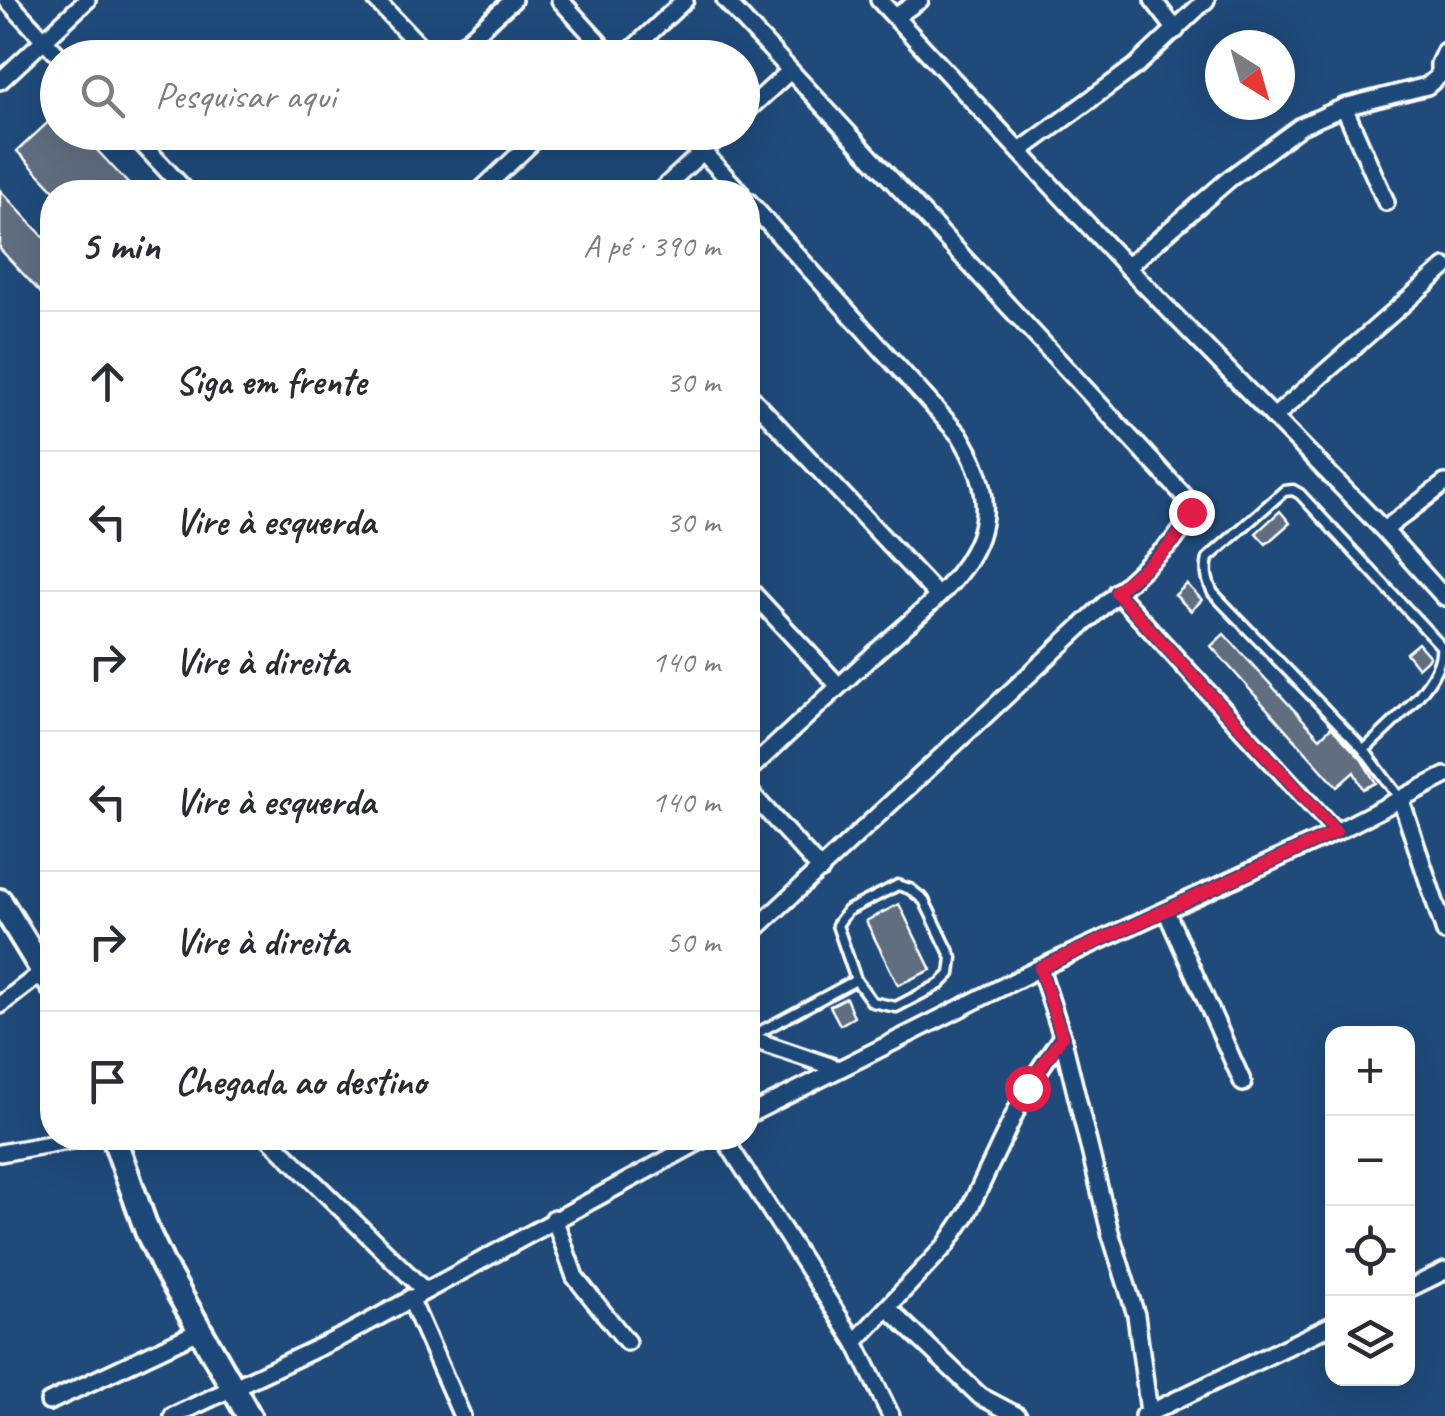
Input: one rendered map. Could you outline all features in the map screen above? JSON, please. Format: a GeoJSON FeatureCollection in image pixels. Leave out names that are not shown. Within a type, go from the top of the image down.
{"type":"FeatureCollection","features":[{"type":"Feature","properties":{"kind":"street"},"geometry":{"type":"LineString","coordinates":[[7,0],[44,40],[87,0]]}},
{"type":"Feature","properties":{"kind":"street"},"geometry":{"type":"LineString","coordinates":[[376,0],[415,40]]}},
{"type":"Feature","properties":{"kind":"street"},"geometry":{"type":"LineString","coordinates":[[468,40],[513,0]]}},
{"type":"Feature","properties":{"kind":"street"},"geometry":{"type":"LineString","coordinates":[[560,0],[597,40]]}},
{"type":"Feature","properties":{"kind":"street"},"geometry":{"type":"LineString","coordinates":[[643,40],[685,0]]}},
{"type":"Feature","properties":{"kind":"street"},"geometry":{"type":"LineString","coordinates":[[725,0],[1188,500],[1191,512],[1174,540],[760,925]]}},
{"type":"Feature","properties":{"kind":"street"},"geometry":{"type":"LineString","coordinates":[[879,0],[1127,268],[1384,530],[1444,597]]}},
{"type":"Feature","properties":{"kind":"street"},"geometry":{"type":"LineString","coordinates":[[896,17],[920,0]]}},
{"type":"Feature","properties":{"kind":"street"},"geometry":{"type":"LineString","coordinates":[[1153,0],[1176,30]]}},
{"type":"Feature","properties":{"kind":"street"},"geometry":{"type":"LineString","coordinates":[[1020,152],[1136,66],[1206,0]]}},
{"type":"Feature","properties":{"kind":"street"},"geometry":{"type":"LineString","coordinates":[[0,82],[40,44]]}},
{"type":"Feature","properties":{"kind":"street"},"geometry":{"type":"LineString","coordinates":[[1127,268],[1301,126],[1344,107],[1427,86],[1439,76],[1445,51]]}},
{"type":"Feature","properties":{"kind":"street"},"geometry":{"type":"LineString","coordinates":[[760,99],[790,72]]}},
{"type":"Feature","properties":{"kind":"street"},"geometry":{"type":"LineString","coordinates":[[1344,107],[1386,202]]}},
{"type":"Feature","properties":{"kind":"street"},"geometry":{"type":"LineString","coordinates":[[148,150],[176,180]]}},
{"type":"Feature","properties":{"kind":"street"},"geometry":{"type":"LineString","coordinates":[[492,180],[524,150]]}},
{"type":"Feature","properties":{"kind":"street"},"geometry":{"type":"LineString","coordinates":[[672,180],[703,152],[729,180]]}},
{"type":"Feature","properties":{"kind":"street"},"geometry":{"type":"LineString","coordinates":[[760,214],[961,437],[983,482],[985,510],[980,536],[968,561],[937,596],[760,760]]}},
{"type":"Feature","properties":{"kind":"street"},"geometry":{"type":"LineString","coordinates":[[1274,417],[1445,267]]}},
{"type":"Feature","properties":{"kind":"street"},"geometry":{"type":"LineString","coordinates":[[760,407],[937,596]]}},
{"type":"Feature","properties":{"kind":"street"},"geometry":{"type":"LineString","coordinates":[[1384,530],[1445,484]]}},
{"type":"Feature","properties":{"kind":"street"},"geometry":{"type":"LineString","coordinates":[[1116,592],[1336,832]]}},
{"type":"Feature","properties":{"kind":"street"},"geometry":{"type":"LineString","coordinates":[[760,601],[839,686]]}},
{"type":"Feature","properties":{"kind":"street"},"geometry":{"type":"LineString","coordinates":[[760,1109],[1040,968],[1336,832],[1445,776]]}},
{"type":"Feature","properties":{"kind":"street"},"geometry":{"type":"LineString","coordinates":[[1401,800],[1445,932]]}},
{"type":"Feature","properties":{"kind":"street"},"geometry":{"type":"LineString","coordinates":[[760,803],[821,870]]}},
{"type":"Feature","properties":{"kind":"street"},"geometry":{"type":"LineString","coordinates":[[0,902],[40,965]]}},
{"type":"Feature","properties":{"kind":"street"},"geometry":{"type":"LineString","coordinates":[[1166,911],[1243,1084]]}},
{"type":"Feature","properties":{"kind":"street"},"geometry":{"type":"LineString","coordinates":[[1040,968],[1062,1036],[1110,1232],[1136,1316],[1146,1414],[1325,1328]]}},
{"type":"Feature","properties":{"kind":"street"},"geometry":{"type":"LineString","coordinates":[[0,1004],[40,982]]}},
{"type":"Feature","properties":{"kind":"street"},"geometry":{"type":"LineString","coordinates":[[855,1342],[946,1245],[967,1214],[1027,1088],[1062,1036]]}},
{"type":"Feature","properties":{"kind":"street"},"geometry":{"type":"LineString","coordinates":[[760,1042],[836,1068]]}},
{"type":"Feature","properties":{"kind":"street"},"geometry":{"type":"LineString","coordinates":[[0,1154],[40,1146]]}},
{"type":"Feature","properties":{"kind":"street"},"geometry":{"type":"LineString","coordinates":[[118,1150],[147,1231],[249,1416]]}},
{"type":"Feature","properties":{"kind":"street"},"geometry":{"type":"LineString","coordinates":[[280,1150],[417,1294],[462,1416]]}},
{"type":"Feature","properties":{"kind":"street"},"geometry":{"type":"LineString","coordinates":[[173,1416],[345,1334],[683,1150]]}},
{"type":"Feature","properties":{"kind":"street"},"geometry":{"type":"LineString","coordinates":[[732,1150],[855,1342],[891,1416]]}},
{"type":"Feature","properties":{"kind":"street"},"geometry":{"type":"LineString","coordinates":[[554,1218],[575,1277],[627,1342]]}},
{"type":"Feature","properties":{"kind":"street"},"geometry":{"type":"LineString","coordinates":[[1415,1286],[1445,1271]]}},
{"type":"Feature","properties":{"kind":"street"},"geometry":{"type":"LineString","coordinates":[[889,1310],[980,1396],[1018,1416]]}},
{"type":"Feature","properties":{"kind":"street"},"geometry":{"type":"LineString","coordinates":[[49,1402],[201,1330]]}},
{"type":"Feature","properties":{"kind":"lane"},"geometry":{"type":"LineString","coordinates":[[1364,750],[1436,680],[1444,657],[1441,646],[1300,494],[1284,491],[1208,558],[1205,569],[1209,583],[1214,593],[1364,750],[1401,800]]}},
{"type":"Feature","properties":{"kind":"lane"},"geometry":{"type":"LineString","coordinates":[[898,886],[910,888],[924,900],[952,958],[950,974],[940,984],[896,1006],[872,1002],[856,980],[837,925],[847,910],[898,886]]}},
{"type":"Feature","properties":{"kind":"lane"},"geometry":{"type":"LineString","coordinates":[[760,1032],[856,980]]}},
{"type":"Feature","properties":{"kind":"building"},"geometry":{"type":"Polygon","coordinates":[[[40,130],[40,150],[97,150],[125,180],[45,180],[17,151],[40,130]]]}},
{"type":"Feature","properties":{"kind":"building"},"geometry":{"type":"Polygon","coordinates":[[[0,190],[40,233],[40,292],[0,249],[0,190]]]}},
{"type":"Feature","properties":{"kind":"building"},"geometry":{"type":"Polygon","coordinates":[[[1280,511],[1290,523],[1266,544],[1256,533],[1280,511]]]}},
{"type":"Feature","properties":{"kind":"building"},"geometry":{"type":"Polygon","coordinates":[[[1187,584],[1202,600],[1191,611],[1175,595],[1187,584]]]}},
{"type":"Feature","properties":{"kind":"building"},"geometry":{"type":"Polygon","coordinates":[[[1224,634],[1320,738],[1331,727],[1362,760],[1376,783],[1363,789],[1354,772],[1337,787],[1211,646],[1224,634]]]}},
{"type":"Feature","properties":{"kind":"building"},"geometry":{"type":"Polygon","coordinates":[[[1418,643],[1430,657],[1418,668],[1406,653],[1418,643]]]}},
{"type":"Feature","properties":{"kind":"building"},"geometry":{"type":"Polygon","coordinates":[[[899,904],[931,970],[898,985],[866,921],[899,904]]]}},
{"type":"Feature","properties":{"kind":"building"},"geometry":{"type":"Polygon","coordinates":[[[846,998],[854,1017],[840,1025],[830,1006],[846,998]]]}},
{"type":"Feature","properties":{"kind":"route"},"geometry":{"type":"LineString","coordinates":[[1027,1088],[1062,1036],[1040,968],[1336,832],[1116,592],[1174,540],[1191,512]]}}]}
